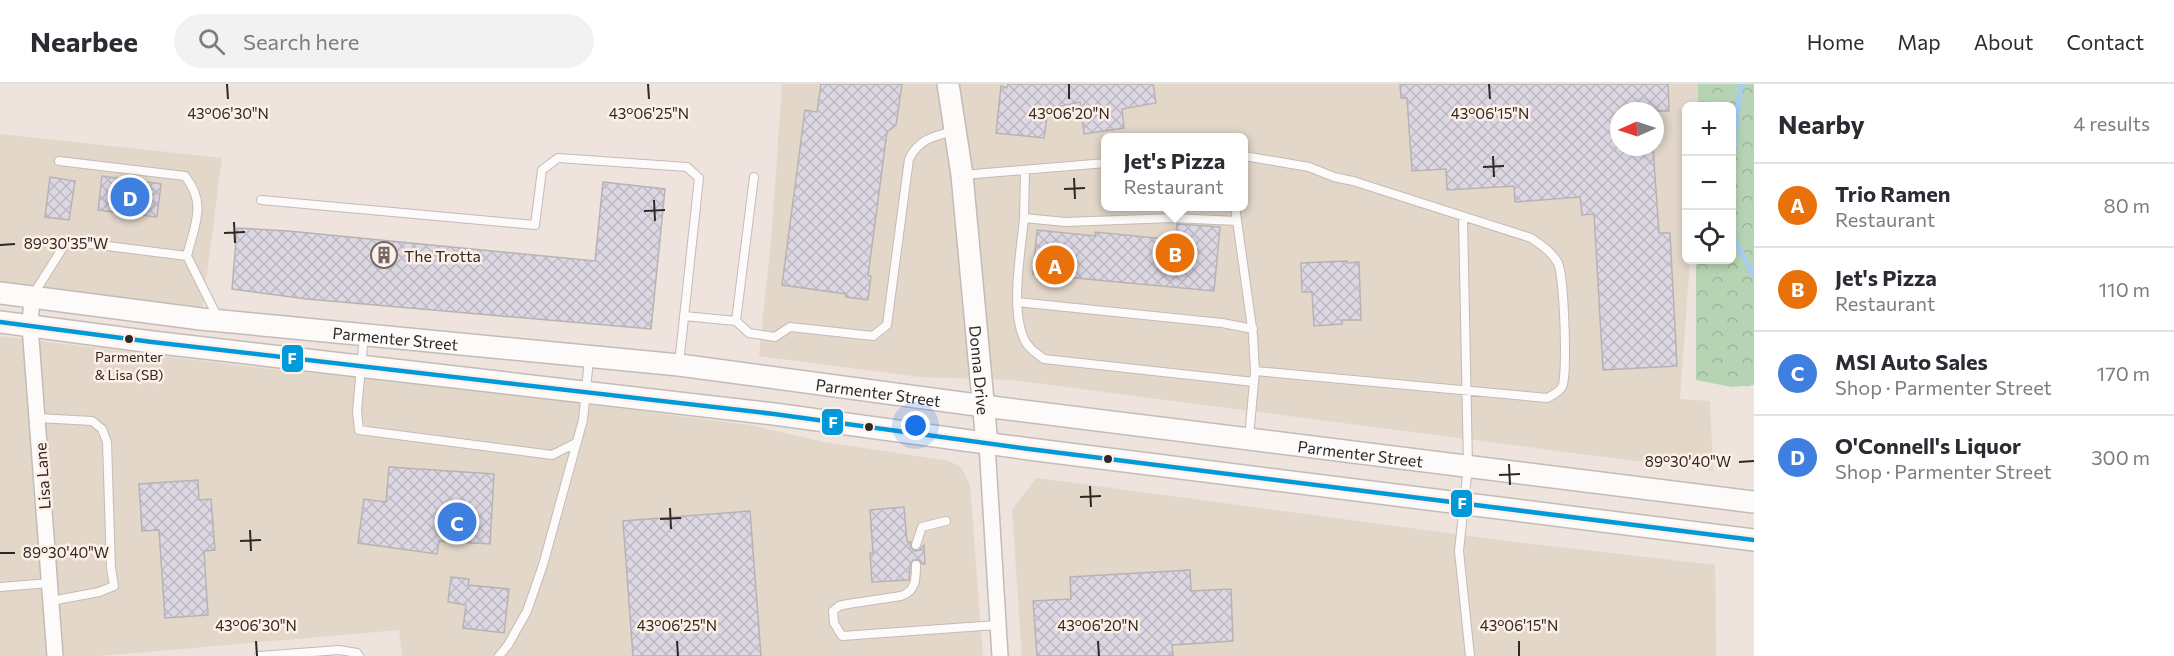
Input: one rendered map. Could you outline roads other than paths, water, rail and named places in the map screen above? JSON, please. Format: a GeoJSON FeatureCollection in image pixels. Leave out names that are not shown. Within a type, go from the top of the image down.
{"type":"FeatureCollection","features":[{"type":"Feature","properties":{"kind":"street","name":"Donna Drive"},"geometry":{"type":"LineString","coordinates":[[948,84],[962,176],[984,406],[1000,656]]}},
{"type":"Feature","properties":{"kind":"street","name":"Parmenter Street"},"geometry":{"type":"LineString","coordinates":[[0,293],[219,321],[679,365],[984,406],[1744,501]]}},
{"type":"Feature","properties":{"kind":"street","name":"Lisa Lane"},"geometry":{"type":"LineString","coordinates":[[32,296],[30,326],[55,656]]}},
{"type":"Feature","properties":{"kind":"street","name":"Parmenter Street"},"geometry":{"type":"LineString","coordinates":[[0,322],[774,414],[987,444],[1746,539]]}},
{"type":"Feature","properties":{"kind":"lane"},"geometry":{"type":"LineString","coordinates":[[684,316],[736,321],[748,333],[775,337],[790,327],[873,336],[888,325],[909,159],[919,144],[929,137],[955,131]]}},
{"type":"Feature","properties":{"kind":"lane"},"geometry":{"type":"LineString","coordinates":[[1248,157],[1309,167],[1334,177],[1531,238],[1548,250],[1559,264],[1566,366],[1562,386],[1547,398],[1255,371]]}},
{"type":"Feature","properties":{"kind":"lane"},"geometry":{"type":"LineString","coordinates":[[261,200],[535,225],[542,170],[558,158],[687,167],[699,178],[679,365]]}},
{"type":"Feature","properties":{"kind":"lane"},"geometry":{"type":"LineString","coordinates":[[59,161],[185,176],[196,189],[199,208],[187,256],[219,321]]}},
{"type":"Feature","properties":{"kind":"lane"},"geometry":{"type":"LineString","coordinates":[[962,176],[1101,163]]}},
{"type":"Feature","properties":{"kind":"lane"},"geometry":{"type":"LineString","coordinates":[[1024,170],[1024,218],[1017,302],[1024,338],[1031,350],[1044,359],[1254,382]]}},
{"type":"Feature","properties":{"kind":"lane"},"geometry":{"type":"LineString","coordinates":[[736,321],[754,177]]}},
{"type":"Feature","properties":{"kind":"lane"},"geometry":{"type":"LineString","coordinates":[[1236,211],[1252,329],[1255,371],[1249,438]]}},
{"type":"Feature","properties":{"kind":"lane"},"geometry":{"type":"LineString","coordinates":[[1463,217],[1468,466],[1459,551],[1470,656]]}},
{"type":"Feature","properties":{"kind":"lane"},"geometry":{"type":"LineString","coordinates":[[1024,218],[1065,222],[1173,218],[1237,220]]}},
{"type":"Feature","properties":{"kind":"lane"},"geometry":{"type":"LineString","coordinates":[[32,296],[67,241],[187,256]]}},
{"type":"Feature","properties":{"kind":"lane"},"geometry":{"type":"LineString","coordinates":[[1017,302],[1222,323],[1252,329]]}},
{"type":"Feature","properties":{"kind":"lane"},"geometry":{"type":"LineString","coordinates":[[364,335],[357,411],[359,430],[552,455],[576,443]]}},
{"type":"Feature","properties":{"kind":"lane"},"geometry":{"type":"LineString","coordinates":[[499,656],[508,645],[527,611],[543,565],[583,420],[589,357]]}},
{"type":"Feature","properties":{"kind":"lane"},"geometry":{"type":"LineString","coordinates":[[38,418],[92,421],[102,429],[107,442],[111,568],[114,586],[99,592],[51,601]]}},
{"type":"Feature","properties":{"kind":"lane"},"geometry":{"type":"LineString","coordinates":[[916,545],[922,527],[946,521]]}},
{"type":"Feature","properties":{"kind":"lane"},"geometry":{"type":"LineString","coordinates":[[916,565],[915,582],[909,594],[839,606],[833,611],[834,623],[842,636],[998,625]]}},
{"type":"Feature","properties":{"kind":"lane"},"geometry":{"type":"LineString","coordinates":[[0,587],[50,583]]}},
{"type":"Feature","properties":{"kind":"lane"},"geometry":{"type":"LineString","coordinates":[[259,656],[339,650],[357,653],[359,656]]}},
{"type":"Feature","properties":{"kind":"waterway"},"geometry":{"type":"LineString","coordinates":[[1733,156],[1740,89],[1744,84]]}},
{"type":"Feature","properties":{"kind":"waterway"},"geometry":{"type":"LineString","coordinates":[[1736,242],[1754,276]]}},
{"type":"Feature","properties":{"kind":"place","name":"O'Connell's Liquor"},"geometry":{"type":"Point","coordinates":[130,197]}},
{"type":"Feature","properties":{"kind":"place","name":"Jet's Pizza"},"geometry":{"type":"Point","coordinates":[1175,253]}},
{"type":"Feature","properties":{"kind":"place","name":"The Trotta"},"geometry":{"type":"Point","coordinates":[384,255]}},
{"type":"Feature","properties":{"kind":"place","name":"Trio Ramen"},"geometry":{"type":"Point","coordinates":[1055,265]}},
{"type":"Feature","properties":{"kind":"place","name":"Parmenter & Lisa (SB)"},"geometry":{"type":"Point","coordinates":[129,339]}},
{"type":"Feature","properties":{"kind":"place","name":"MSI Auto Sales"},"geometry":{"type":"Point","coordinates":[457,522]}}]}
